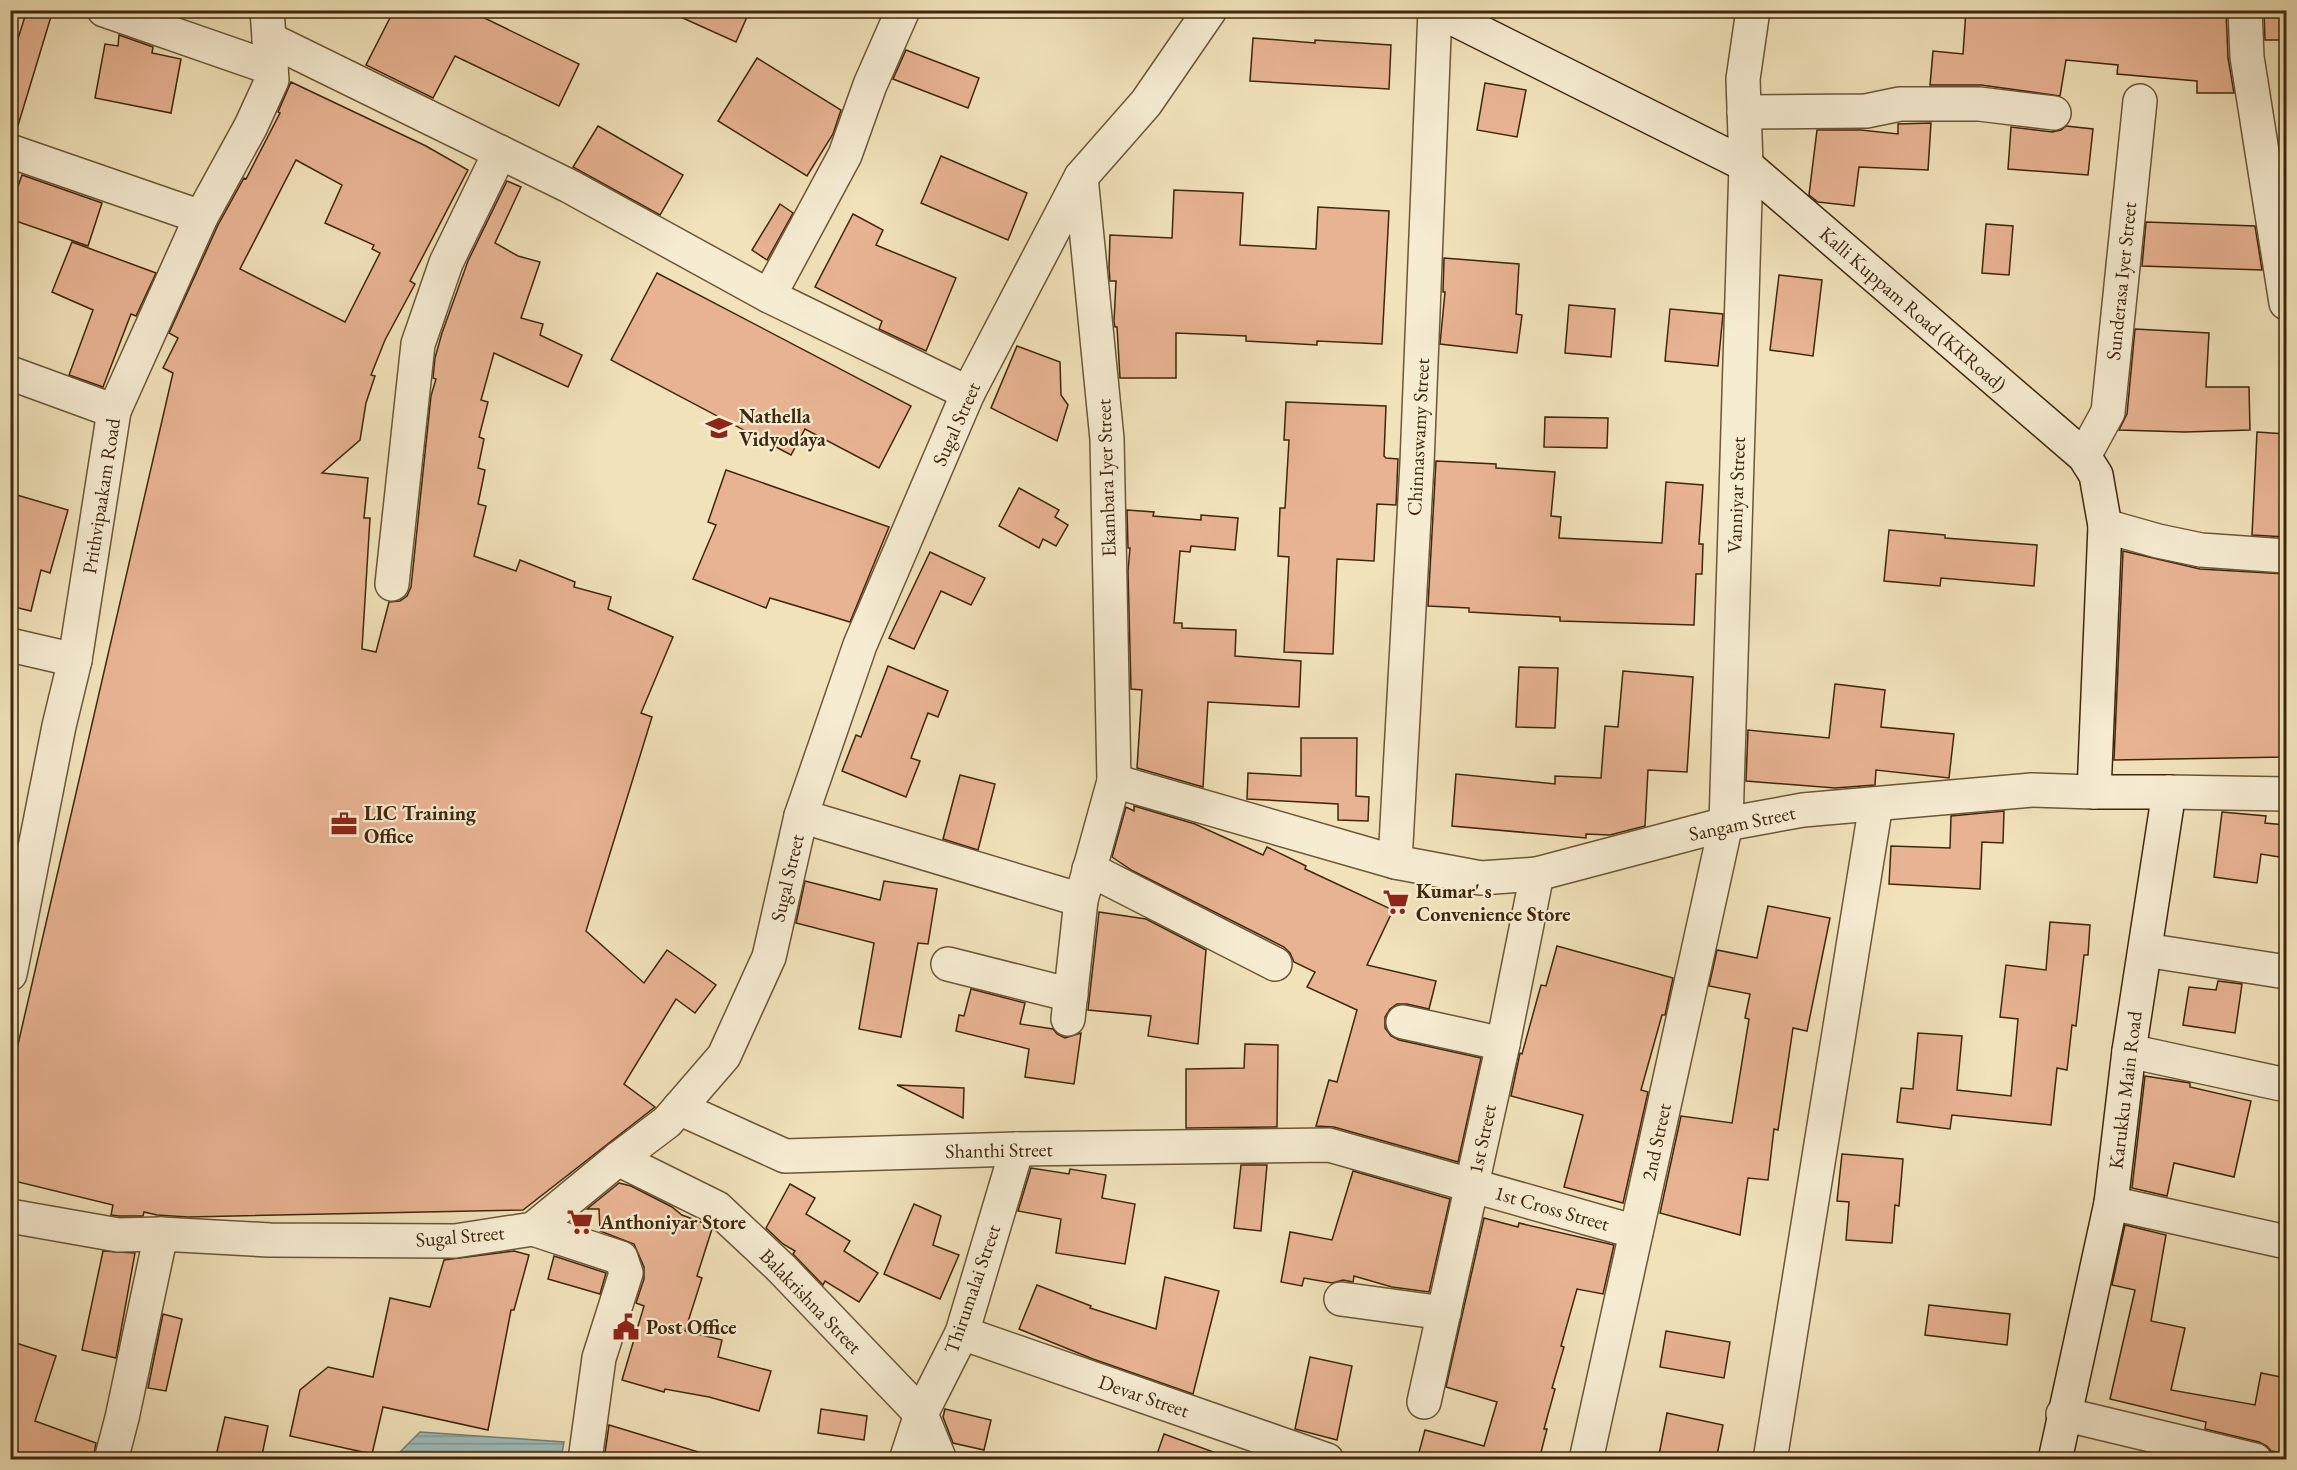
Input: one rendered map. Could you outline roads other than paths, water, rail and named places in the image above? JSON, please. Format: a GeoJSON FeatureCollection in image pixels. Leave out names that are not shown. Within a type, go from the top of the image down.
{"type":"FeatureCollection","features":[{"type":"Feature","properties":{"kind":"street"},"geometry":{"type":"LineString","coordinates":[[104,10],[269,39],[569,186],[769,296],[968,393]]}},
{"type":"Feature","properties":{"kind":"street"},"geometry":{"type":"LineString","coordinates":[[769,296],[845,155],[870,85],[903,10]]}},
{"type":"Feature","properties":{"kind":"street","name":"Sugal Street"},"geometry":{"type":"LineString","coordinates":[[10,1216],[118,1235],[161,1234],[270,1240],[455,1241],[532,1229],[618,1159],[668,1122],[724,1056],[769,957],[801,816],[860,645],[968,393],[1082,177],[1146,103],[1210,10]]}},
{"type":"Feature","properties":{"kind":"street","name":"Kalli Kuppam Road (KKRoad)"},"geometry":{"type":"LineString","coordinates":[[1436,10],[1746,165],[2084,456],[2096,475],[2105,526],[2094,792]]}},
{"type":"Feature","properties":{"kind":"street","name":"Chinnaswamy Street"},"geometry":{"type":"LineString","coordinates":[[1395,862],[1418,451],[1436,10]]}},
{"type":"Feature","properties":{"kind":"street","name":"Vanniyar Street"},"geometry":{"type":"LineString","coordinates":[[1726,824],[1746,165],[1743,80],[1753,10]]}},
{"type":"Feature","properties":{"kind":"street"},"geometry":{"type":"LineString","coordinates":[[2245,10],[2247,57],[2286,303]]}},
{"type":"Feature","properties":{"kind":"street","name":"Prithvipaakam Road"},"geometry":{"type":"LineString","coordinates":[[10,974],[59,726],[75,660],[114,411],[201,217],[251,126],[272,80],[269,39]]}},
{"type":"Feature","properties":{"kind":"street","name":"Sunderasa Iyer Street"},"geometry":{"type":"LineString","coordinates":[[2084,456],[2108,412],[2140,101]]}},
{"type":"Feature","properties":{"kind":"street"},"geometry":{"type":"LineString","coordinates":[[1744,112],[1866,111],[1900,104],[1979,104],[2054,113]]}},
{"type":"Feature","properties":{"kind":"street"},"geometry":{"type":"LineString","coordinates":[[10,151],[201,217]]}},
{"type":"Feature","properties":{"kind":"street"},"geometry":{"type":"LineString","coordinates":[[392,584],[418,344],[446,263],[500,152]]}},
{"type":"Feature","properties":{"kind":"street","name":"Ekambara Iyer Street"},"geometry":{"type":"LineString","coordinates":[[948,964],[1070,1007],[1085,885],[1114,781],[1107,439],[1082,177]]}},
{"type":"Feature","properties":{"kind":"street"},"geometry":{"type":"LineString","coordinates":[[10,373],[114,411]]}},
{"type":"Feature","properties":{"kind":"street"},"geometry":{"type":"LineString","coordinates":[[2105,526],[2201,550],[2286,556]]}},
{"type":"Feature","properties":{"kind":"street"},"geometry":{"type":"LineString","coordinates":[[10,645],[75,660]]}},
{"type":"Feature","properties":{"kind":"street","name":"Sangam Street"},"geometry":{"type":"LineString","coordinates":[[1114,781],[1395,862],[1481,878],[1537,874],[1726,824],[1803,810],[2032,790],[2094,792]]}},
{"type":"Feature","properties":{"kind":"street"},"geometry":{"type":"LineString","coordinates":[[2094,792],[2286,794]]}},
{"type":"Feature","properties":{"kind":"street","name":"Karukku Main Road"},"geometry":{"type":"LineString","coordinates":[[2055,1460],[2063,1414],[2111,1203],[2128,1051],[2169,792]]}},
{"type":"Feature","properties":{"kind":"street"},"geometry":{"type":"LineString","coordinates":[[1770,1460],[1876,804]]}},
{"type":"Feature","properties":{"kind":"street"},"geometry":{"type":"LineString","coordinates":[[801,816],[1085,885],[1275,964]]}},
{"type":"Feature","properties":{"kind":"street","name":"2nd Street"},"geometry":{"type":"LineString","coordinates":[[1586,1460],[1726,824]]}},
{"type":"Feature","properties":{"kind":"street","name":"1st Street"},"geometry":{"type":"LineString","coordinates":[[1424,1402],[1503,1044],[1537,874]]}},
{"type":"Feature","properties":{"kind":"street"},"geometry":{"type":"LineString","coordinates":[[2145,950],[2286,972]]}},
{"type":"Feature","properties":{"kind":"street"},"geometry":{"type":"LineString","coordinates":[[1403,1022],[1503,1044]]}},
{"type":"Feature","properties":{"kind":"street"},"geometry":{"type":"LineString","coordinates":[[2128,1051],[2286,1085]]}},
{"type":"Feature","properties":{"kind":"street","name":"Shanthi Street"},"geometry":{"type":"LineString","coordinates":[[679,1107],[785,1156],[1017,1149],[1329,1146]]}},
{"type":"Feature","properties":{"kind":"street","name":"1st Cross Street"},"geometry":{"type":"LineString","coordinates":[[1329,1146],[1636,1232]]}},
{"type":"Feature","properties":{"kind":"street","name":"Thirumalai Street"},"geometry":{"type":"LineString","coordinates":[[906,1460],[921,1414],[962,1333],[1017,1149]]}},
{"type":"Feature","properties":{"kind":"street","name":"Balakrishna Street"},"geometry":{"type":"LineString","coordinates":[[618,1159],[717,1208],[781,1268],[921,1414],[940,1460]]}},
{"type":"Feature","properties":{"kind":"street"},"geometry":{"type":"LineString","coordinates":[[2111,1203],[2286,1242]]}},
{"type":"Feature","properties":{"kind":"street"},"geometry":{"type":"LineString","coordinates":[[532,1229],[621,1258],[626,1273],[599,1358],[585,1460]]}},
{"type":"Feature","properties":{"kind":"street"},"geometry":{"type":"LineString","coordinates":[[111,1460],[161,1234]]}},
{"type":"Feature","properties":{"kind":"street"},"geometry":{"type":"LineString","coordinates":[[1341,1299],[1444,1313]]}},
{"type":"Feature","properties":{"kind":"street","name":"Devar Street"},"geometry":{"type":"LineString","coordinates":[[962,1333],[1327,1460]]}},
{"type":"Feature","properties":{"kind":"street"},"geometry":{"type":"LineString","coordinates":[[2063,1414],[2256,1460]]}},
{"type":"Feature","properties":{"kind":"water"},"geometry":{"type":"Polygon","coordinates":[[[420,1432],[564,1442],[561,1459],[393,1459],[420,1432]]]}},
{"type":"Feature","properties":{"kind":"place","name":"Nathella Vidyodaya"},"geometry":{"type":"Point","coordinates":[719,428]}},
{"type":"Feature","properties":{"kind":"place","name":"LIC Training Office"},"geometry":{"type":"Point","coordinates":[344,824]}},
{"type":"Feature","properties":{"kind":"place","name":"Kumar' s Convenience Store"},"geometry":{"type":"Point","coordinates":[1396,902]}},
{"type":"Feature","properties":{"kind":"place","name":"Anthoniyar Store"},"geometry":{"type":"Point","coordinates":[580,1222]}},
{"type":"Feature","properties":{"kind":"place","name":"Post Office"},"geometry":{"type":"Point","coordinates":[626,1327]}}]}
